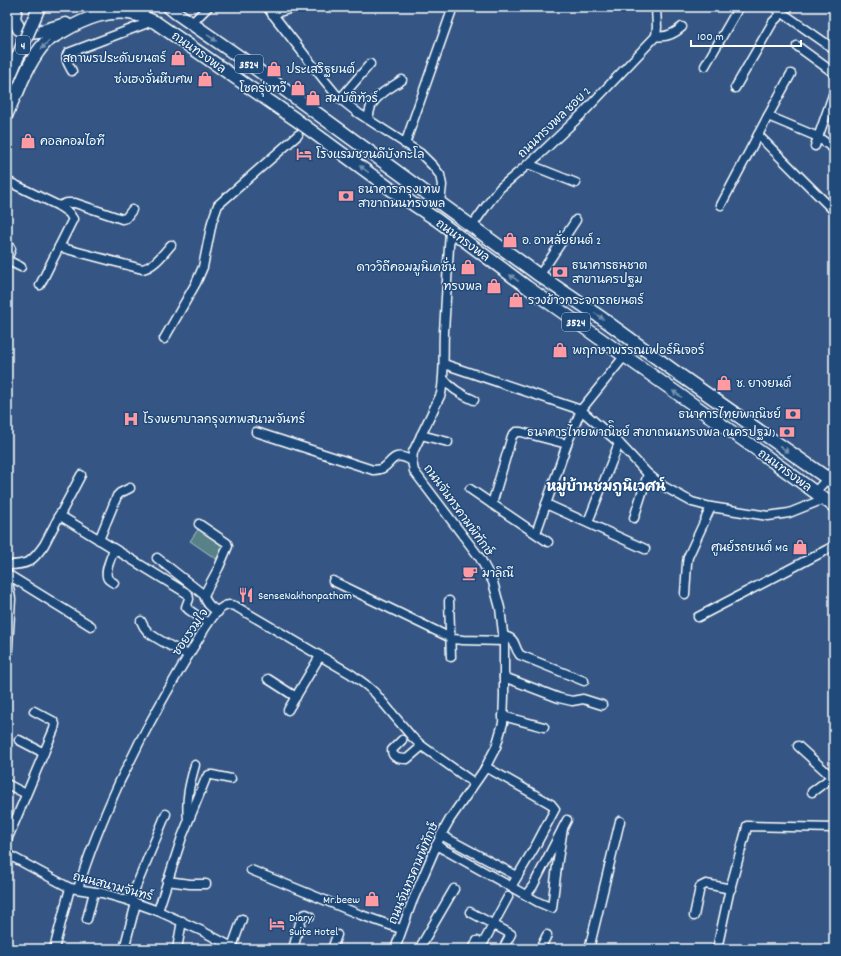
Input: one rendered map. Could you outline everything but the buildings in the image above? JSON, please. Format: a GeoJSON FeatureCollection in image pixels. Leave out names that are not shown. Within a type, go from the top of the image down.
{"type":"FeatureCollection","features":[{"type":"Feature","properties":{"kind":"highway"},"geometry":{"type":"LineString","coordinates":[[15,7],[14,18],[19,29],[26,33],[39,32],[75,20],[96,16]]}},
{"type":"Feature","properties":{"kind":"highway","name":"4"},"geometry":{"type":"LineString","coordinates":[[7,25],[15,7]]}},
{"type":"Feature","properties":{"kind":"highway","name":"4"},"geometry":{"type":"LineString","coordinates":[[7,82],[39,7]]}},
{"type":"Feature","properties":{"kind":"highway","name":"ถนนทรงพล"},"geometry":{"type":"LineString","coordinates":[[169,7],[539,276],[603,319],[831,481]]}},
{"type":"Feature","properties":{"kind":"highway","name":"ถนนทรงพล"},"geometry":{"type":"LineString","coordinates":[[17,93],[25,73],[46,43],[76,24],[96,16],[120,12],[138,14],[153,21],[212,61],[450,230],[527,287],[834,506]]}},
{"type":"Feature","properties":{"kind":"highway"},"geometry":{"type":"LineString","coordinates":[[7,62],[17,68],[20,77],[17,93]]}},
{"type":"Feature","properties":{"kind":"highway"},"geometry":{"type":"LineString","coordinates":[[319,137],[328,122]]}},
{"type":"Feature","properties":{"kind":"main road"},"geometry":{"type":"LineString","coordinates":[[7,116],[17,93]]}},
{"type":"Feature","properties":{"kind":"street"},"geometry":{"type":"LineString","coordinates":[[192,23],[208,7]]}},
{"type":"Feature","properties":{"kind":"street"},"geometry":{"type":"LineString","coordinates":[[267,7],[340,99],[420,153],[433,166],[440,175],[442,185],[440,203]]}},
{"type":"Feature","properties":{"kind":"street"},"geometry":{"type":"LineString","coordinates":[[272,14],[296,7]]}},
{"type":"Feature","properties":{"kind":"street"},"geometry":{"type":"LineString","coordinates":[[405,144],[454,7]]}},
{"type":"Feature","properties":{"kind":"street"},"geometry":{"type":"LineString","coordinates":[[656,7],[656,36],[668,36],[677,32],[682,27]]}},
{"type":"Feature","properties":{"kind":"street"},"geometry":{"type":"LineString","coordinates":[[705,66],[739,7]]}},
{"type":"Feature","properties":{"kind":"street"},"geometry":{"type":"LineString","coordinates":[[774,7],[834,49]]}},
{"type":"Feature","properties":{"kind":"street"},"geometry":{"type":"LineString","coordinates":[[735,88],[773,22],[782,13]]}},
{"type":"Feature","properties":{"kind":"street"},"geometry":{"type":"LineString","coordinates":[[72,71],[66,56],[68,53],[153,21]]}},
{"type":"Feature","properties":{"kind":"street","name":"ถนนทรงพล ซอย 2"},"geometry":{"type":"LineString","coordinates":[[472,226],[500,188],[539,155],[581,115],[656,36]]}},
{"type":"Feature","properties":{"kind":"street"},"geometry":{"type":"LineString","coordinates":[[797,46],[834,72]]}},
{"type":"Feature","properties":{"kind":"street"},"geometry":{"type":"LineString","coordinates":[[340,99],[370,64]]}},
{"type":"Feature","properties":{"kind":"street"},"geometry":{"type":"LineString","coordinates":[[721,205],[791,74]]}},
{"type":"Feature","properties":{"kind":"street"},"geometry":{"type":"LineString","coordinates":[[368,119],[370,108],[375,100],[402,80]]}},
{"type":"Feature","properties":{"kind":"street"},"geometry":{"type":"LineString","coordinates":[[815,146],[834,92]]}},
{"type":"Feature","properties":{"kind":"street"},"geometry":{"type":"LineString","coordinates":[[768,116],[818,137],[834,149]]}},
{"type":"Feature","properties":{"kind":"street"},"geometry":{"type":"LineString","coordinates":[[758,135],[834,211]]}},
{"type":"Feature","properties":{"kind":"street"},"geometry":{"type":"LineString","coordinates":[[164,339],[196,283],[203,267],[212,222],[218,205],[298,136]]}},
{"type":"Feature","properties":{"kind":"street"},"geometry":{"type":"LineString","coordinates":[[528,164],[576,183]]}},
{"type":"Feature","properties":{"kind":"street"},"geometry":{"type":"LineString","coordinates":[[7,181],[59,206],[69,213],[73,219],[40,285]]}},
{"type":"Feature","properties":{"kind":"street"},"geometry":{"type":"LineString","coordinates":[[59,206],[67,203],[75,204],[122,219],[126,218],[132,210]]}},
{"type":"Feature","properties":{"kind":"street"},"geometry":{"type":"LineString","coordinates":[[539,276],[576,220]]}},
{"type":"Feature","properties":{"kind":"street","name":"ถนนจันทรคามพิทักษ์"},"geometry":{"type":"LineString","coordinates":[[398,948],[401,929],[436,845],[450,819],[486,767],[496,747],[503,716],[503,639],[497,593],[493,582],[480,558],[414,471],[412,461],[413,452],[440,394],[443,378],[444,331],[450,230]]}},
{"type":"Feature","properties":{"kind":"street"},"geometry":{"type":"LineString","coordinates":[[59,247],[142,269],[152,265],[172,245]]}},
{"type":"Feature","properties":{"kind":"street"},"geometry":{"type":"LineString","coordinates":[[7,246],[11,249],[8,260],[21,267]]}},
{"type":"Feature","properties":{"kind":"street"},"geometry":{"type":"LineString","coordinates":[[536,533],[567,444],[581,410],[635,343]]}},
{"type":"Feature","properties":{"kind":"street"},"geometry":{"type":"LineString","coordinates":[[444,364],[581,410],[618,442],[648,474],[663,486],[692,502],[711,507],[768,516],[789,513],[819,496],[831,481],[834,469]]}},
{"type":"Feature","properties":{"kind":"street"},"geometry":{"type":"LineString","coordinates":[[443,378],[461,395],[474,400]]}},
{"type":"Feature","properties":{"kind":"street"},"geometry":{"type":"LineString","coordinates":[[256,432],[373,470],[383,468],[398,456],[412,461]]}},
{"type":"Feature","properties":{"kind":"street"},"geometry":{"type":"LineString","coordinates":[[492,504],[512,436],[516,432],[567,444]]}},
{"type":"Feature","properties":{"kind":"street"},"geometry":{"type":"LineString","coordinates":[[421,435],[448,442]]}},
{"type":"Feature","properties":{"kind":"street"},"geometry":{"type":"LineString","coordinates":[[588,522],[618,442]]}},
{"type":"Feature","properties":{"kind":"street"},"geometry":{"type":"LineString","coordinates":[[634,518],[648,474]]}},
{"type":"Feature","properties":{"kind":"street"},"geometry":{"type":"LineString","coordinates":[[7,565],[23,564],[31,561],[36,555],[44,545],[80,475]]}},
{"type":"Feature","properties":{"kind":"street"},"geometry":{"type":"LineString","coordinates":[[99,540],[117,496],[130,488]]}},
{"type":"Feature","properties":{"kind":"street"},"geometry":{"type":"LineString","coordinates":[[470,489],[548,542]]}},
{"type":"Feature","properties":{"kind":"street"},"geometry":{"type":"LineString","coordinates":[[546,504],[645,549]]}},
{"type":"Feature","properties":{"kind":"street"},"geometry":{"type":"LineString","coordinates":[[684,594],[688,557],[711,507]]}},
{"type":"Feature","properties":{"kind":"street"},"geometry":{"type":"LineString","coordinates":[[59,516],[188,594],[189,599],[186,607],[208,623]]}},
{"type":"Feature","properties":{"kind":"street"},"geometry":{"type":"LineString","coordinates":[[199,524],[227,543],[228,546],[204,595]]}},
{"type":"Feature","properties":{"kind":"street"},"geometry":{"type":"LineString","coordinates":[[698,617],[834,546]]}},
{"type":"Feature","properties":{"kind":"street"},"geometry":{"type":"LineString","coordinates":[[114,549],[107,572],[108,579],[114,583]]}},
{"type":"Feature","properties":{"kind":"street"},"geometry":{"type":"LineString","coordinates":[[157,558],[204,595],[208,604],[218,612]]}},
{"type":"Feature","properties":{"kind":"street"},"geometry":{"type":"LineString","coordinates":[[7,574],[91,626]]}},
{"type":"Feature","properties":{"kind":"street"},"geometry":{"type":"LineString","coordinates":[[7,574],[11,599],[7,661]]}},
{"type":"Feature","properties":{"kind":"street"},"geometry":{"type":"LineString","coordinates":[[333,582],[450,638],[463,640],[509,638],[512,640],[520,655],[584,682]]}},
{"type":"Feature","properties":{"kind":"street"},"geometry":{"type":"LineString","coordinates":[[449,601],[451,658]]}},
{"type":"Feature","properties":{"kind":"street","name":"ซอยรวมใจ"},"geometry":{"type":"LineString","coordinates":[[54,949],[74,888],[84,869],[121,780],[170,685],[208,623],[225,606],[235,606],[351,674],[375,693],[412,738],[474,783]]}},
{"type":"Feature","properties":{"kind":"street"},"geometry":{"type":"LineString","coordinates":[[141,621],[148,632],[188,655]]}},
{"type":"Feature","properties":{"kind":"street"},"geometry":{"type":"LineString","coordinates":[[288,710],[320,656]]}},
{"type":"Feature","properties":{"kind":"street"},"geometry":{"type":"LineString","coordinates":[[504,677],[559,698],[572,701],[582,700],[602,705]]}},
{"type":"Feature","properties":{"kind":"street"},"geometry":{"type":"LineString","coordinates":[[268,679],[296,697]]}},
{"type":"Feature","properties":{"kind":"street"},"geometry":{"type":"LineString","coordinates":[[7,840],[54,729],[55,724],[53,721],[34,711]]}},
{"type":"Feature","properties":{"kind":"street"},"geometry":{"type":"LineString","coordinates":[[503,716],[544,727]]}},
{"type":"Feature","properties":{"kind":"street"},"geometry":{"type":"LineString","coordinates":[[19,740],[44,753]]}},
{"type":"Feature","properties":{"kind":"street"},"geometry":{"type":"LineString","coordinates":[[402,740],[392,750],[392,754],[401,759],[406,759],[422,746]]}},
{"type":"Feature","properties":{"kind":"street"},"geometry":{"type":"LineString","coordinates":[[798,746],[833,778],[812,792]]}},
{"type":"Feature","properties":{"kind":"street"},"geometry":{"type":"LineString","coordinates":[[188,824],[187,799],[195,765]]}},
{"type":"Feature","properties":{"kind":"street"},"geometry":{"type":"LineString","coordinates":[[486,767],[551,804],[555,809],[536,845],[511,886]]}},
{"type":"Feature","properties":{"kind":"street"},"geometry":{"type":"LineString","coordinates":[[158,911],[167,881],[206,778],[209,775],[212,775],[231,779]]}},
{"type":"Feature","properties":{"kind":"street"},"geometry":{"type":"LineString","coordinates":[[7,784],[26,794]]}},
{"type":"Feature","properties":{"kind":"street"},"geometry":{"type":"LineString","coordinates":[[124,949],[133,902],[166,814]]}},
{"type":"Feature","properties":{"kind":"street"},"geometry":{"type":"LineString","coordinates":[[590,949],[620,821]]}},
{"type":"Feature","properties":{"kind":"street"},"geometry":{"type":"LineString","coordinates":[[436,845],[526,895],[552,908],[557,866],[565,824],[533,886],[526,895]]}},
{"type":"Feature","properties":{"kind":"street"},"geometry":{"type":"LineString","coordinates":[[717,949],[746,826],[834,828]]}},
{"type":"Feature","properties":{"kind":"street"},"geometry":{"type":"LineString","coordinates":[[441,835],[517,876]]}},
{"type":"Feature","properties":{"kind":"street","name":"ถนนสนามจันทร์"},"geometry":{"type":"LineString","coordinates":[[7,854],[74,888],[133,902],[158,911],[182,921],[234,948]]}},
{"type":"Feature","properties":{"kind":"street"},"geometry":{"type":"LineString","coordinates":[[251,870],[354,912],[401,929]]}},
{"type":"Feature","properties":{"kind":"street"},"geometry":{"type":"LineString","coordinates":[[167,881],[190,884],[206,884]]}},
{"type":"Feature","properties":{"kind":"street"},"geometry":{"type":"LineString","coordinates":[[694,916],[700,887],[706,884],[731,889]]}},
{"type":"Feature","properties":{"kind":"street"},"geometry":{"type":"LineString","coordinates":[[419,949],[454,889]]}},
{"type":"Feature","properties":{"kind":"street"},"geometry":{"type":"LineString","coordinates":[[87,919],[94,892]]}},
{"type":"Feature","properties":{"kind":"street"},"geometry":{"type":"LineString","coordinates":[[472,949],[478,945],[493,924],[508,897]]}},
{"type":"Feature","properties":{"kind":"street"},"geometry":{"type":"LineString","coordinates":[[470,912],[511,934],[503,949]]}},
{"type":"Feature","properties":{"kind":"street"},"geometry":{"type":"LineString","coordinates":[[293,949],[302,916],[306,914],[310,916]]}},
{"type":"Feature","properties":{"kind":"street"},"geometry":{"type":"LineString","coordinates":[[234,948],[242,919]]}},
{"type":"Feature","properties":{"kind":"street"},"geometry":{"type":"LineString","coordinates":[[177,949],[182,921]]}},
{"type":"Feature","properties":{"kind":"street"},"geometry":{"type":"LineString","coordinates":[[332,949],[337,935]]}},
{"type":"Feature","properties":{"kind":"street"},"geometry":{"type":"LineString","coordinates":[[540,949],[547,936]]}},
{"type":"Feature","properties":{"kind":"green space"},"geometry":{"type":"Polygon","coordinates":[[[199,528],[225,546],[216,559],[190,541],[199,528]]]}},
{"type":"Feature","properties":{"kind":"place","name":"สถาพรประดับยนตร์"},"geometry":{"type":"Point","coordinates":[178,58]}},
{"type":"Feature","properties":{"kind":"place","name":"ประเสริฐยนต์"},"geometry":{"type":"Point","coordinates":[274,69]}},
{"type":"Feature","properties":{"kind":"place","name":"ซ่งเฮงจั่นหีบศพ"},"geometry":{"type":"Point","coordinates":[205,79]}},
{"type":"Feature","properties":{"kind":"place","name":"โชครุ่งทวี"},"geometry":{"type":"Point","coordinates":[298,88]}},
{"type":"Feature","properties":{"kind":"place","name":"สมบัติทัวร์"},"geometry":{"type":"Point","coordinates":[313,98]}},
{"type":"Feature","properties":{"kind":"place","name":"คอลคอมไอที"},"geometry":{"type":"Point","coordinates":[28,141]}},
{"type":"Feature","properties":{"kind":"place","name":"โรงแรมชวนดีบังกะโล"},"geometry":{"type":"Point","coordinates":[304,154]}},
{"type":"Feature","properties":{"kind":"place","name":"ธนาคารกรุงเทพ สาขาถนนทรงพล"},"geometry":{"type":"Point","coordinates":[346,196]}},
{"type":"Feature","properties":{"kind":"place","name":"อ. อาหลั่ยยนต์ 2"},"geometry":{"type":"Point","coordinates":[510,240]}},
{"type":"Feature","properties":{"kind":"place","name":"ดาววิถีคอมมูนิเคชั่น"},"geometry":{"type":"Point","coordinates":[468,267]}},
{"type":"Feature","properties":{"kind":"place","name":"ธนาคารธนชาต สาขานครปฐม"},"geometry":{"type":"Point","coordinates":[560,272]}},
{"type":"Feature","properties":{"kind":"place","name":"ทรงพล"},"geometry":{"type":"Point","coordinates":[494,286]}},
{"type":"Feature","properties":{"kind":"place","name":"รวงข้าวกระจกรถยนตร์"},"geometry":{"type":"Point","coordinates":[516,300]}},
{"type":"Feature","properties":{"kind":"place","name":"พฤกษาพรรณเฟอร์นิเจอร์"},"geometry":{"type":"Point","coordinates":[560,350]}},
{"type":"Feature","properties":{"kind":"place","name":"ช. ยางยนต์"},"geometry":{"type":"Point","coordinates":[724,383]}},
{"type":"Feature","properties":{"kind":"place","name":"ธนาคารไทยพาณิชย์"},"geometry":{"type":"Point","coordinates":[793,414]}},
{"type":"Feature","properties":{"kind":"place","name":"โรงพยาบาลกรุงเทพสนามจันทร์"},"geometry":{"type":"Point","coordinates":[131,419]}},
{"type":"Feature","properties":{"kind":"place","name":"ธนาคารไทยพาณิิชย์ สาขาถนนทรงพล (นครปฐม)"},"geometry":{"type":"Point","coordinates":[787,432]}},
{"type":"Feature","properties":{"kind":"place","name":"ศูนย์รถยนต์ MG"},"geometry":{"type":"Point","coordinates":[800,547]}},
{"type":"Feature","properties":{"kind":"place","name":"มาลิณี"},"geometry":{"type":"Point","coordinates":[470,573]}},
{"type":"Feature","properties":{"kind":"place","name":"SenseNakhonpathom"},"geometry":{"type":"Point","coordinates":[246,595]}},
{"type":"Feature","properties":{"kind":"place","name":"Mr.beew"},"geometry":{"type":"Point","coordinates":[372,899]}},
{"type":"Feature","properties":{"kind":"place","name":"Diary Suite Hotel"},"geometry":{"type":"Point","coordinates":[277,924]}},
{"type":"Feature","properties":{"kind":"district","name":"หมู่บ้านชมภูนิเวศน์"},"geometry":{"type":"Point","coordinates":[606,486]}}]}
